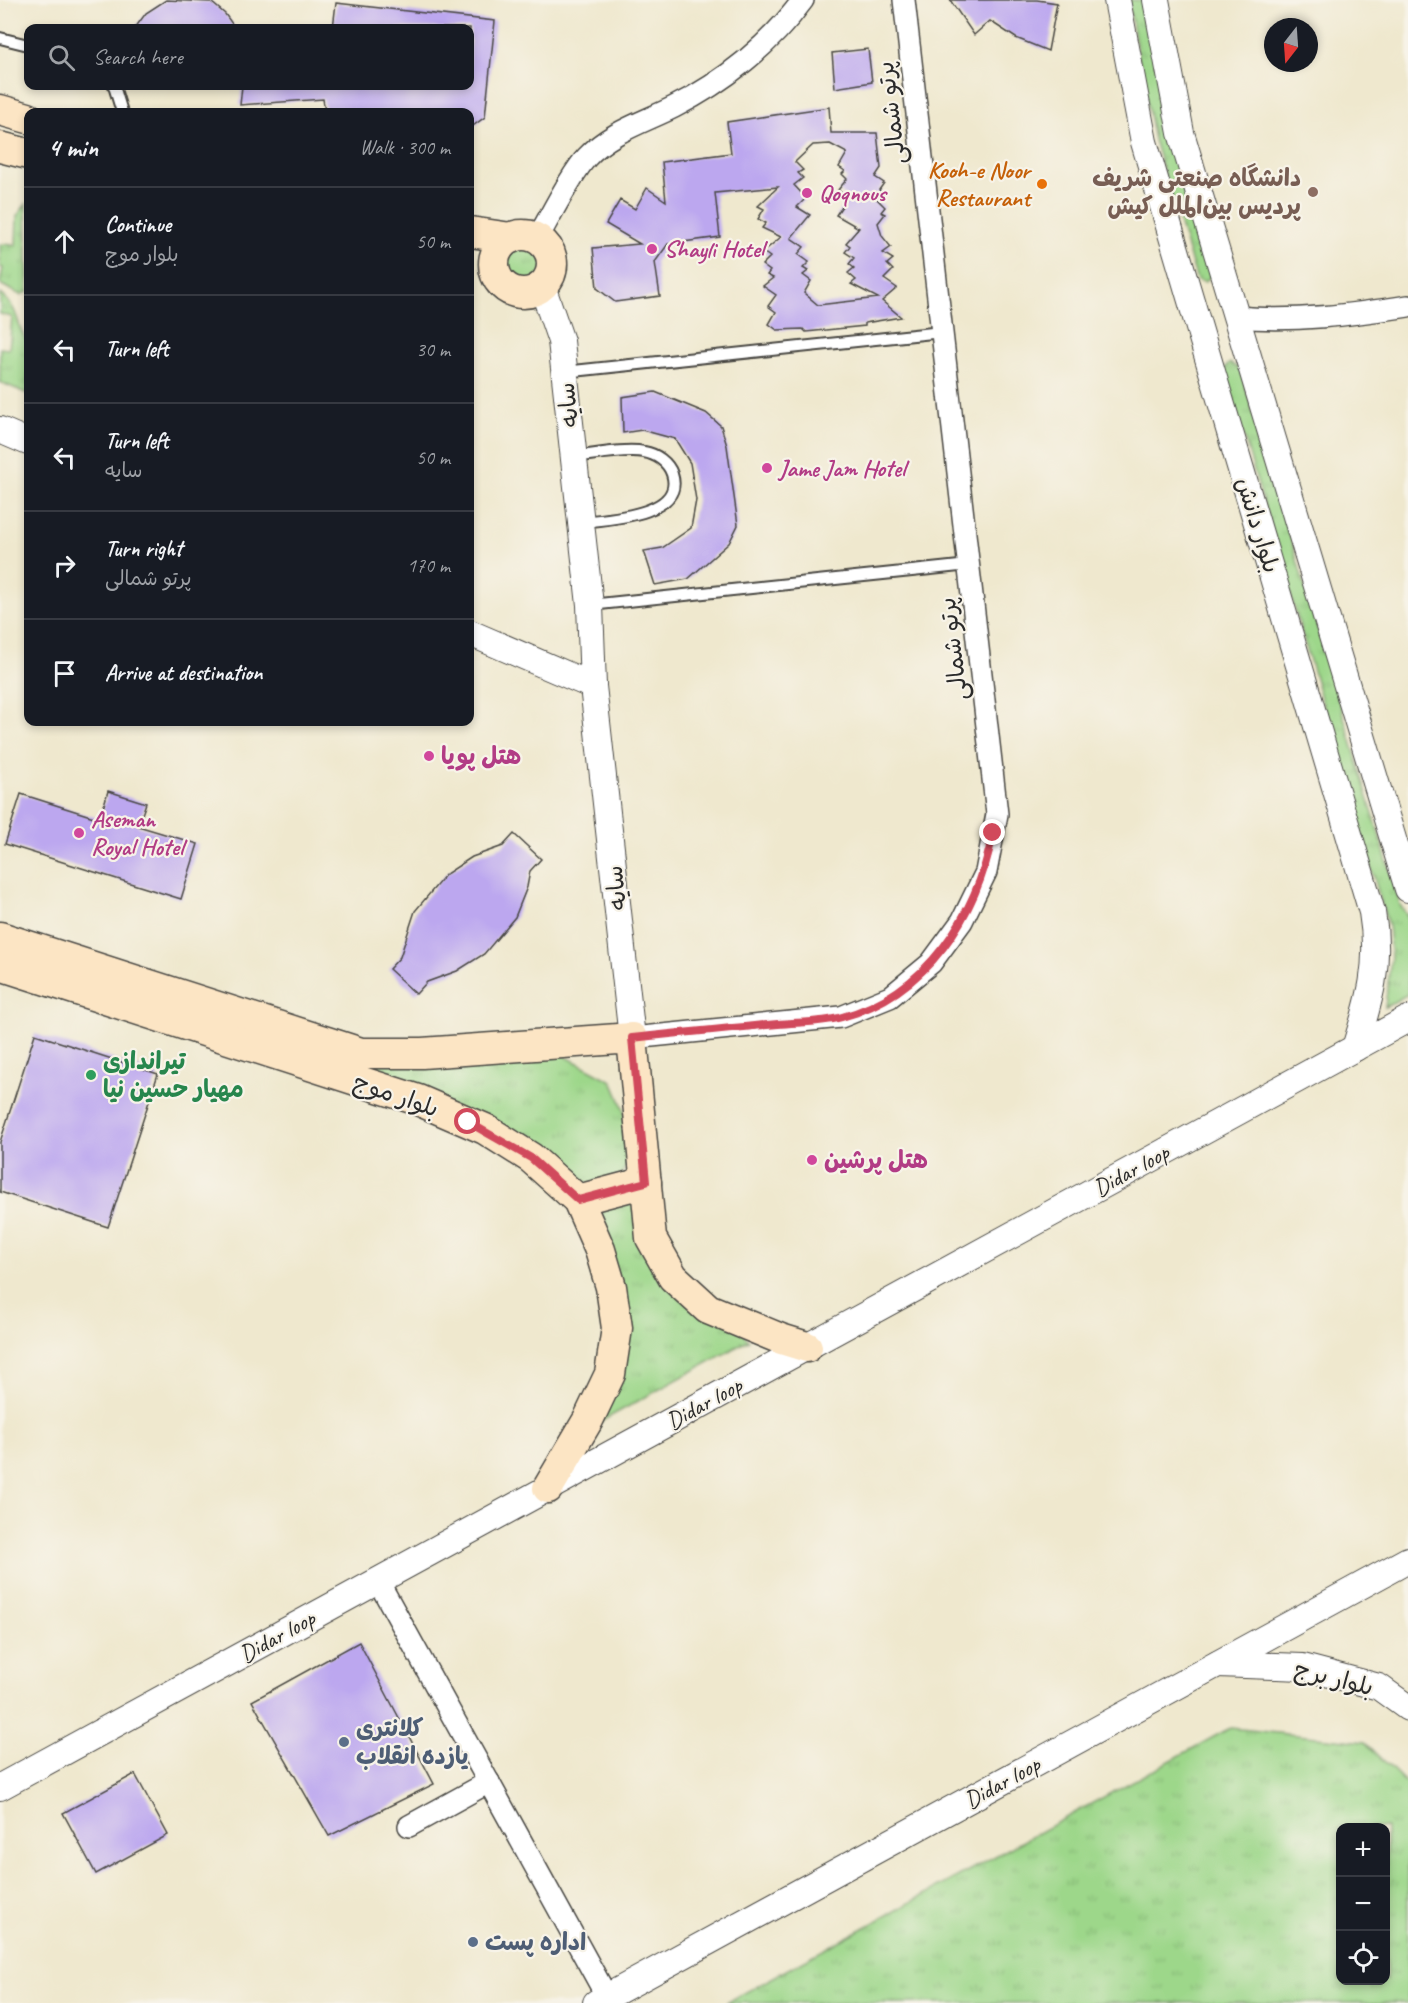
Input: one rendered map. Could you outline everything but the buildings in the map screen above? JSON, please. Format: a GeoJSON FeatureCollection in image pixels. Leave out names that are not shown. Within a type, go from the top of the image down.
{"type":"FeatureCollection","features":[{"type":"Feature","properties":{"kind":"main road"},"geometry":{"type":"LineString","coordinates":[[0,110],[24,117]]}},
{"type":"Feature","properties":{"kind":"main road"},"geometry":{"type":"LineString","coordinates":[[0,147],[24,153]]}},
{"type":"Feature","properties":{"kind":"main road"},"geometry":{"type":"LineString","coordinates":[[474,233],[524,239],[544,245],[552,261],[548,279],[535,291],[517,293],[474,271]]}},
{"type":"Feature","properties":{"kind":"main road"},"geometry":{"type":"LineString","coordinates":[[501,284],[494,268],[494,258],[503,243],[524,239]]}},
{"type":"Feature","properties":{"kind":"main road","name":"بلوار موج"},"geometry":{"type":"LineString","coordinates":[[0,937],[418,1100],[475,1125],[531,1158],[578,1200],[600,1250],[611,1287],[617,1328],[610,1374],[588,1420],[548,1488]]}},
{"type":"Feature","properties":{"kind":"main road","name":"بلوار موج"},"geometry":{"type":"LineString","coordinates":[[0,965],[198,1016],[361,1053],[423,1053],[632,1038]]}},
{"type":"Feature","properties":{"kind":"main road","name":"سایه"},"geometry":{"type":"LineString","coordinates":[[632,1038],[651,1238],[673,1277],[708,1309],[781,1339],[807,1347]]}},
{"type":"Feature","properties":{"kind":"main road"},"geometry":{"type":"LineString","coordinates":[[578,1200],[646,1182]]}},
{"type":"Feature","properties":{"kind":"street"},"geometry":{"type":"LineString","coordinates":[[524,239],[586,158],[612,136],[674,108],[729,74],[777,31],[803,0]]}},
{"type":"Feature","properties":{"kind":"street"},"geometry":{"type":"LineString","coordinates":[[888,0],[908,32]]}},
{"type":"Feature","properties":{"kind":"street","name":"پرتو شمالی"},"geometry":{"type":"LineString","coordinates":[[632,1038],[841,1017],[890,998],[931,963],[962,921],[986,872],[997,814],[904,0]]}},
{"type":"Feature","properties":{"kind":"street","name":"بلوار دانش"},"geometry":{"type":"LineString","coordinates":[[1117,0],[1144,142],[1372,912],[1376,943],[1375,973],[1369,1003],[1354,1048]]}},
{"type":"Feature","properties":{"kind":"street","name":"بلوار دانش"},"geometry":{"type":"LineString","coordinates":[[1156,0],[1181,133],[1408,889]]}},
{"type":"Feature","properties":{"kind":"street","name":"سایه"},"geometry":{"type":"LineString","coordinates":[[542,286],[561,342],[590,605],[593,686],[632,1038]]}},
{"type":"Feature","properties":{"kind":"street"},"geometry":{"type":"LineString","coordinates":[[1199,328],[1236,317],[1278,321],[1322,318],[1408,306]]}},
{"type":"Feature","properties":{"kind":"street"},"geometry":{"type":"LineString","coordinates":[[0,430],[24,440]]}},
{"type":"Feature","properties":{"kind":"street"},"geometry":{"type":"LineString","coordinates":[[474,635],[593,686]]}},
{"type":"Feature","properties":{"kind":"street","name":"Didar loop"},"geometry":{"type":"LineString","coordinates":[[0,1787],[1408,1019]]}},
{"type":"Feature","properties":{"kind":"street","name":"Didar loop"},"geometry":{"type":"LineString","coordinates":[[602,2000],[1408,1560]]}},
{"type":"Feature","properties":{"kind":"street"},"geometry":{"type":"LineString","coordinates":[[378,1581],[489,1782],[602,2000]]}},
{"type":"Feature","properties":{"kind":"street","name":"بلوار برج"},"geometry":{"type":"LineString","coordinates":[[1218,1664],[1303,1667],[1379,1687],[1408,1708]]}},
{"type":"Feature","properties":{"kind":"street"},"geometry":{"type":"LineString","coordinates":[[409,1826],[489,1782]]}},
{"type":"Feature","properties":{"kind":"lane"},"geometry":{"type":"LineString","coordinates":[[0,38],[24,44]]}},
{"type":"Feature","properties":{"kind":"lane"},"geometry":{"type":"LineString","coordinates":[[115,90],[121,108]]}},
{"type":"Feature","properties":{"kind":"lane"},"geometry":{"type":"LineString","coordinates":[[564,372],[942,332]]}},
{"type":"Feature","properties":{"kind":"lane"},"geometry":{"type":"LineString","coordinates":[[573,457],[641,451],[657,456],[673,474],[673,487],[667,497],[654,508],[641,514],[581,522]]}},
{"type":"Feature","properties":{"kind":"lane"},"geometry":{"type":"LineString","coordinates":[[590,605],[969,565]]}},
{"type":"Feature","properties":{"kind":"green space"},"geometry":{"type":"Polygon","coordinates":[[[1128,0],[1145,0],[1211,276],[1205,282],[1197,280],[1154,140],[1128,0]]]}},
{"type":"Feature","properties":{"kind":"green space"},"geometry":{"type":"Polygon","coordinates":[[[24,207],[24,294],[20,295],[0,284],[3,268],[0,267],[0,244],[16,245],[17,216],[24,207]]]}},
{"type":"Feature","properties":{"kind":"green space"},"geometry":{"type":"Polygon","coordinates":[[[523,245],[531,246],[537,251],[542,257],[542,273],[537,279],[531,284],[523,285],[515,284],[509,279],[504,273],[503,265],[504,257],[509,251],[515,246],[523,245]]]}},
{"type":"Feature","properties":{"kind":"green space"},"geometry":{"type":"Polygon","coordinates":[[[0,294],[12,307],[24,337],[24,392],[0,382],[0,348],[9,349],[12,317],[0,314],[0,294]]]}},
{"type":"Feature","properties":{"kind":"green space"},"geometry":{"type":"Polygon","coordinates":[[[1230,363],[1240,369],[1400,905],[1408,917],[1408,994],[1385,1007],[1391,958],[1388,925],[1224,369],[1230,363]]]}},
{"type":"Feature","properties":{"kind":"green space"},"geometry":{"type":"Polygon","coordinates":[[[561,1054],[612,1081],[624,1110],[630,1158],[617,1183],[586,1187],[346,1062],[561,1054]]]}},
{"type":"Feature","properties":{"kind":"green space"},"geometry":{"type":"Polygon","coordinates":[[[632,1191],[643,1239],[749,1340],[593,1426],[613,1388],[586,1205],[632,1191]]]}},
{"type":"Feature","properties":{"kind":"green space"},"geometry":{"type":"Polygon","coordinates":[[[1230,1728],[1365,1742],[1408,1785],[1408,2003],[726,2003],[1230,1728]]]}},
{"type":"Feature","properties":{"kind":"place","name":"Kooh-e Noor Restaurant"},"geometry":{"type":"Point","coordinates":[1042,184]}},
{"type":"Feature","properties":{"kind":"place","name":"دانشگاه صنعتی شریف پردیس بین‌الملل کیش"},"geometry":{"type":"Point","coordinates":[1313,192]}},
{"type":"Feature","properties":{"kind":"place","name":"Qoqnous"},"geometry":{"type":"Point","coordinates":[807,193]}},
{"type":"Feature","properties":{"kind":"place","name":"Shayli Hotel"},"geometry":{"type":"Point","coordinates":[652,249]}},
{"type":"Feature","properties":{"kind":"place","name":"Jame Jam Hotel"},"geometry":{"type":"Point","coordinates":[767,468]}},
{"type":"Feature","properties":{"kind":"place","name":"هتل پویا"},"geometry":{"type":"Point","coordinates":[429,756]}},
{"type":"Feature","properties":{"kind":"place","name":"Aseman Royal Hotel"},"geometry":{"type":"Point","coordinates":[79,833]}},
{"type":"Feature","properties":{"kind":"place","name":"تیراندازی مهیار حسین نیا"},"geometry":{"type":"Point","coordinates":[91,1075]}},
{"type":"Feature","properties":{"kind":"place","name":"هتل پرشین"},"geometry":{"type":"Point","coordinates":[812,1160]}},
{"type":"Feature","properties":{"kind":"place","name":"کلانتری یازده انقلاب"},"geometry":{"type":"Point","coordinates":[344,1742]}},
{"type":"Feature","properties":{"kind":"place","name":"اداره پست"},"geometry":{"type":"Point","coordinates":[473,1942]}},
{"type":"Feature","properties":{"kind":"route"},"geometry":{"type":"LineString","coordinates":[[468,1122],[485,1129],[531,1158],[578,1200],[646,1182],[632,1038],[841,1017],[890,998],[931,963],[962,921],[986,872],[993,833]]}}]}
